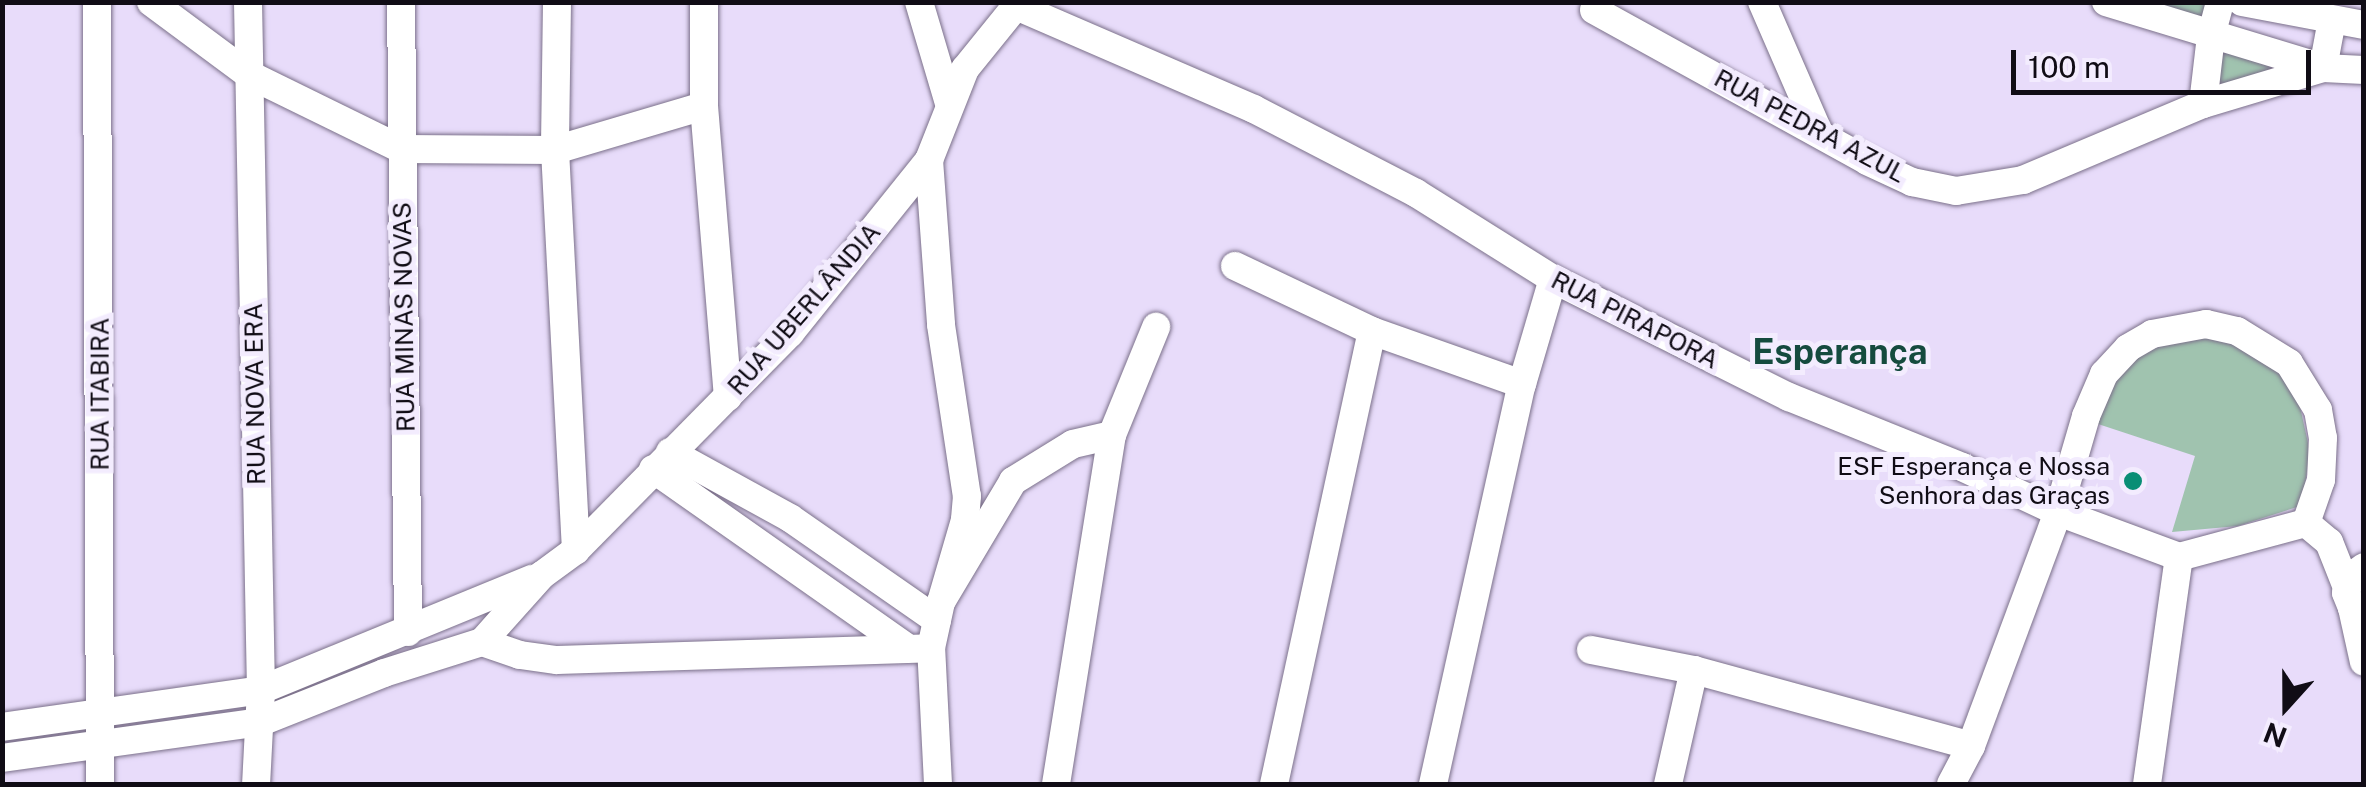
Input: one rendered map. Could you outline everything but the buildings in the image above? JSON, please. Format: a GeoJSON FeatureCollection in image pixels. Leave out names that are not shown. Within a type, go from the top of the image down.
{"type":"FeatureCollection","features":[{"type":"Feature","properties":{"kind":"street","name":"RUA ITABIRA"},"geometry":{"type":"LineString","coordinates":[[96,2],[100,784]]}},
{"type":"Feature","properties":{"kind":"street"},"geometry":{"type":"LineString","coordinates":[[152,2],[248,74],[400,149],[556,150],[704,106]]}},
{"type":"Feature","properties":{"kind":"street","name":"RUA NOVA ERA"},"geometry":{"type":"LineString","coordinates":[[248,2],[261,690],[256,784]]}},
{"type":"Feature","properties":{"kind":"street","name":"RUA MINAS NOVAS"},"geometry":{"type":"LineString","coordinates":[[401,2],[408,632]]}},
{"type":"Feature","properties":{"kind":"street"},"geometry":{"type":"LineString","coordinates":[[557,2],[556,150],[576,550]]}},
{"type":"Feature","properties":{"kind":"street"},"geometry":{"type":"LineString","coordinates":[[704,2],[704,106],[728,397]]}},
{"type":"Feature","properties":{"kind":"street"},"geometry":{"type":"LineString","coordinates":[[918,2],[949,103]]}},
{"type":"Feature","properties":{"kind":"street"},"geometry":{"type":"LineString","coordinates":[[1762,2],[1819,133]]}},
{"type":"Feature","properties":{"kind":"street"},"geometry":{"type":"LineString","coordinates":[[2106,2],[2323,68],[2364,70]]}},
{"type":"Feature","properties":{"kind":"street"},"geometry":{"type":"LineString","coordinates":[[2202,104],[2220,2]]}},
{"type":"Feature","properties":{"kind":"street"},"geometry":{"type":"LineString","coordinates":[[2242,2],[2364,26]]}},
{"type":"Feature","properties":{"kind":"street","name":"RUA UBERLÂNDIA"},"geometry":{"type":"LineString","coordinates":[[482,642],[542,575],[576,550],[790,333],[929,160],[949,103],[975,54],[1016,4]]}},
{"type":"Feature","properties":{"kind":"street","name":"RUA PIRAPORA"},"geometry":{"type":"LineString","coordinates":[[1016,4],[1271,118],[1416,193],[1552,279],[1774,390],[2058,512],[2179,557]]}},
{"type":"Feature","properties":{"kind":"street","name":"RUA PEDRA AZUL"},"geometry":{"type":"LineString","coordinates":[[1594,10],[1912,182],[1956,190],[2023,180],[2202,104],[2323,68]]}},
{"type":"Feature","properties":{"kind":"street"},"geometry":{"type":"LineString","coordinates":[[2323,68],[2332,20]]}},
{"type":"Feature","properties":{"kind":"street"},"geometry":{"type":"LineString","coordinates":[[929,160],[941,325],[967,496],[965,520],[939,611]]}},
{"type":"Feature","properties":{"kind":"street"},"geometry":{"type":"LineString","coordinates":[[1236,266],[1372,331],[1522,384]]}},
{"type":"Feature","properties":{"kind":"street"},"geometry":{"type":"LineString","coordinates":[[1434,784],[1522,384],[1552,279]]}},
{"type":"Feature","properties":{"kind":"street"},"geometry":{"type":"LineString","coordinates":[[1951,784],[1970,746],[2058,512],[2072,454],[2104,374],[2128,348],[2152,334],[2206,324],[2237,331],[2289,362],[2312,398],[2323,438],[2322,480],[2306,523]]}},
{"type":"Feature","properties":{"kind":"street"},"geometry":{"type":"LineString","coordinates":[[1056,784],[1112,436],[1156,328]]}},
{"type":"Feature","properties":{"kind":"street"},"geometry":{"type":"LineString","coordinates":[[1274,784],[1372,331]]}},
{"type":"Feature","properties":{"kind":"street"},"geometry":{"type":"LineString","coordinates":[[938,784],[919,648],[1013,481],[1028,468],[1073,444],[1112,436]]}},
{"type":"Feature","properties":{"kind":"street"},"geometry":{"type":"LineString","coordinates":[[661,460],[790,518],[939,611]]}},
{"type":"Feature","properties":{"kind":"street"},"geometry":{"type":"LineString","coordinates":[[661,460],[919,648]]}},
{"type":"Feature","properties":{"kind":"street"},"geometry":{"type":"LineString","coordinates":[[2306,523],[2329,542],[2358,587],[2362,652]]}},
{"type":"Feature","properties":{"kind":"street"},"geometry":{"type":"LineString","coordinates":[[2147,784],[2179,557],[2306,523]]}},
{"type":"Feature","properties":{"kind":"street","name":"RUA UBERLÂNDIA"},"geometry":{"type":"LineString","coordinates":[[2,726],[261,690],[542,575]]}},
{"type":"Feature","properties":{"kind":"street"},"geometry":{"type":"LineString","coordinates":[[2,758],[261,722],[384,673],[482,642],[520,655],[557,660],[919,648]]}},
{"type":"Feature","properties":{"kind":"street"},"geometry":{"type":"LineString","coordinates":[[1591,650],[1694,670],[1970,746]]}},
{"type":"Feature","properties":{"kind":"street"},"geometry":{"type":"LineString","coordinates":[[1668,784],[1694,670]]}},
{"type":"Feature","properties":{"kind":"green space"},"geometry":{"type":"Polygon","coordinates":[[[2106,3],[2220,3],[2211,35],[2323,68],[2203,104],[2211,36],[2106,3]]]}},
{"type":"Feature","properties":{"kind":"green space"},"geometry":{"type":"Polygon","coordinates":[[[2205,331],[2267,357],[2297,393],[2310,452],[2304,491],[2297,507],[2238,526],[2172,532],[2195,456],[2095,423],[2101,403],[2132,353],[2205,331]]]}},
{"type":"Feature","properties":{"kind":"place","name":"ESF Esperança e Nossa Senhora das Graças"},"geometry":{"type":"Point","coordinates":[2133,481]}},
{"type":"Feature","properties":{"kind":"district","name":"Esperança"},"geometry":{"type":"Point","coordinates":[1840,352]}}]}
